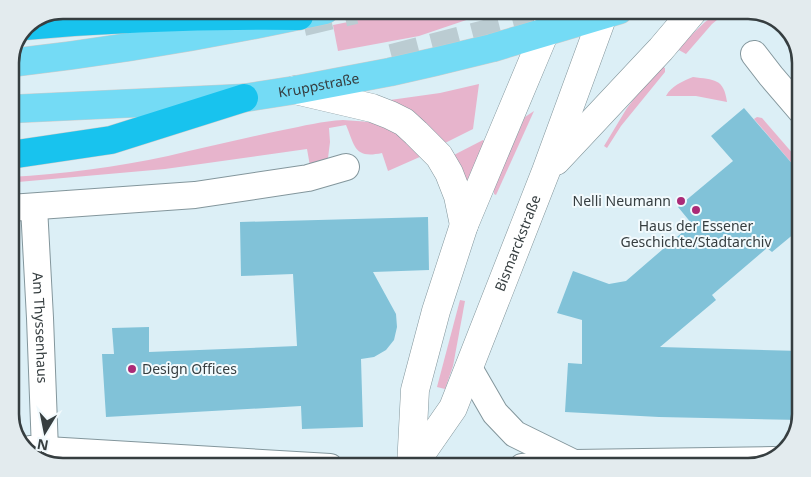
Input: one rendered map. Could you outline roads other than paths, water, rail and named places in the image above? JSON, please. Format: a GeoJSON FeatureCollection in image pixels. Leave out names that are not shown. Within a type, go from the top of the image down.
{"type":"FeatureCollection","features":[{"type":"Feature","properties":{"kind":"highway"},"geometry":{"type":"LineString","coordinates":[[40,25],[149,19]]}},
{"type":"Feature","properties":{"kind":"highway"},"geometry":{"type":"LineString","coordinates":[[19,154],[111,140],[244,98]]}},
{"type":"Feature","properties":{"kind":"main road"},"geometry":{"type":"LineString","coordinates":[[19,62],[117,50],[284,19]]}},
{"type":"Feature","properties":{"kind":"main road","name":"Bismarckstraße"},"geometry":{"type":"LineString","coordinates":[[417,458],[453,408],[604,19]]}},
{"type":"Feature","properties":{"kind":"main road"},"geometry":{"type":"LineString","coordinates":[[546,171],[661,49],[686,19]]}},
{"type":"Feature","properties":{"kind":"main road","name":"Bismarckstraße"},"geometry":{"type":"LineString","coordinates":[[411,458],[415,390],[436,311],[464,226],[548,21]]}},
{"type":"Feature","properties":{"kind":"main road","name":"Kruppstraße"},"geometry":{"type":"LineString","coordinates":[[19,109],[244,98],[295,90],[390,72],[492,48],[548,21]]}},
{"type":"Feature","properties":{"kind":"main road"},"geometry":{"type":"LineString","coordinates":[[295,90],[372,108],[404,122],[439,156],[449,173],[458,196],[464,226]]}},
{"type":"Feature","properties":{"kind":"street"},"geometry":{"type":"LineString","coordinates":[[754,54],[792,100]]}},
{"type":"Feature","properties":{"kind":"street"},"geometry":{"type":"LineString","coordinates":[[22,207],[195,195],[308,178],[346,167]]}},
{"type":"Feature","properties":{"kind":"street","name":"Am Thyssenhaus"},"geometry":{"type":"LineString","coordinates":[[22,207],[40,318],[37,449]]}},
{"type":"Feature","properties":{"kind":"street"},"geometry":{"type":"LineString","coordinates":[[469,368],[495,413],[515,434],[564,458]]}},
{"type":"Feature","properties":{"kind":"street"},"geometry":{"type":"LineString","coordinates":[[38,450],[175,458]]}},
{"type":"Feature","properties":{"kind":"tunnel"},"geometry":{"type":"LineString","coordinates":[[303,22],[316,19]]}},
{"type":"Feature","properties":{"kind":"tunnel"},"geometry":{"type":"LineString","coordinates":[[392,58],[543,19]]}},
{"type":"Feature","properties":{"kind":"place","name":"Nelli Neumann"},"geometry":{"type":"Point","coordinates":[681,201]}},
{"type":"Feature","properties":{"kind":"place","name":"Haus der Essener Geschichte/Stadtarchiv"},"geometry":{"type":"Point","coordinates":[696,210]}},
{"type":"Feature","properties":{"kind":"place","name":"Design Offices"},"geometry":{"type":"Point","coordinates":[132,369]}}]}
